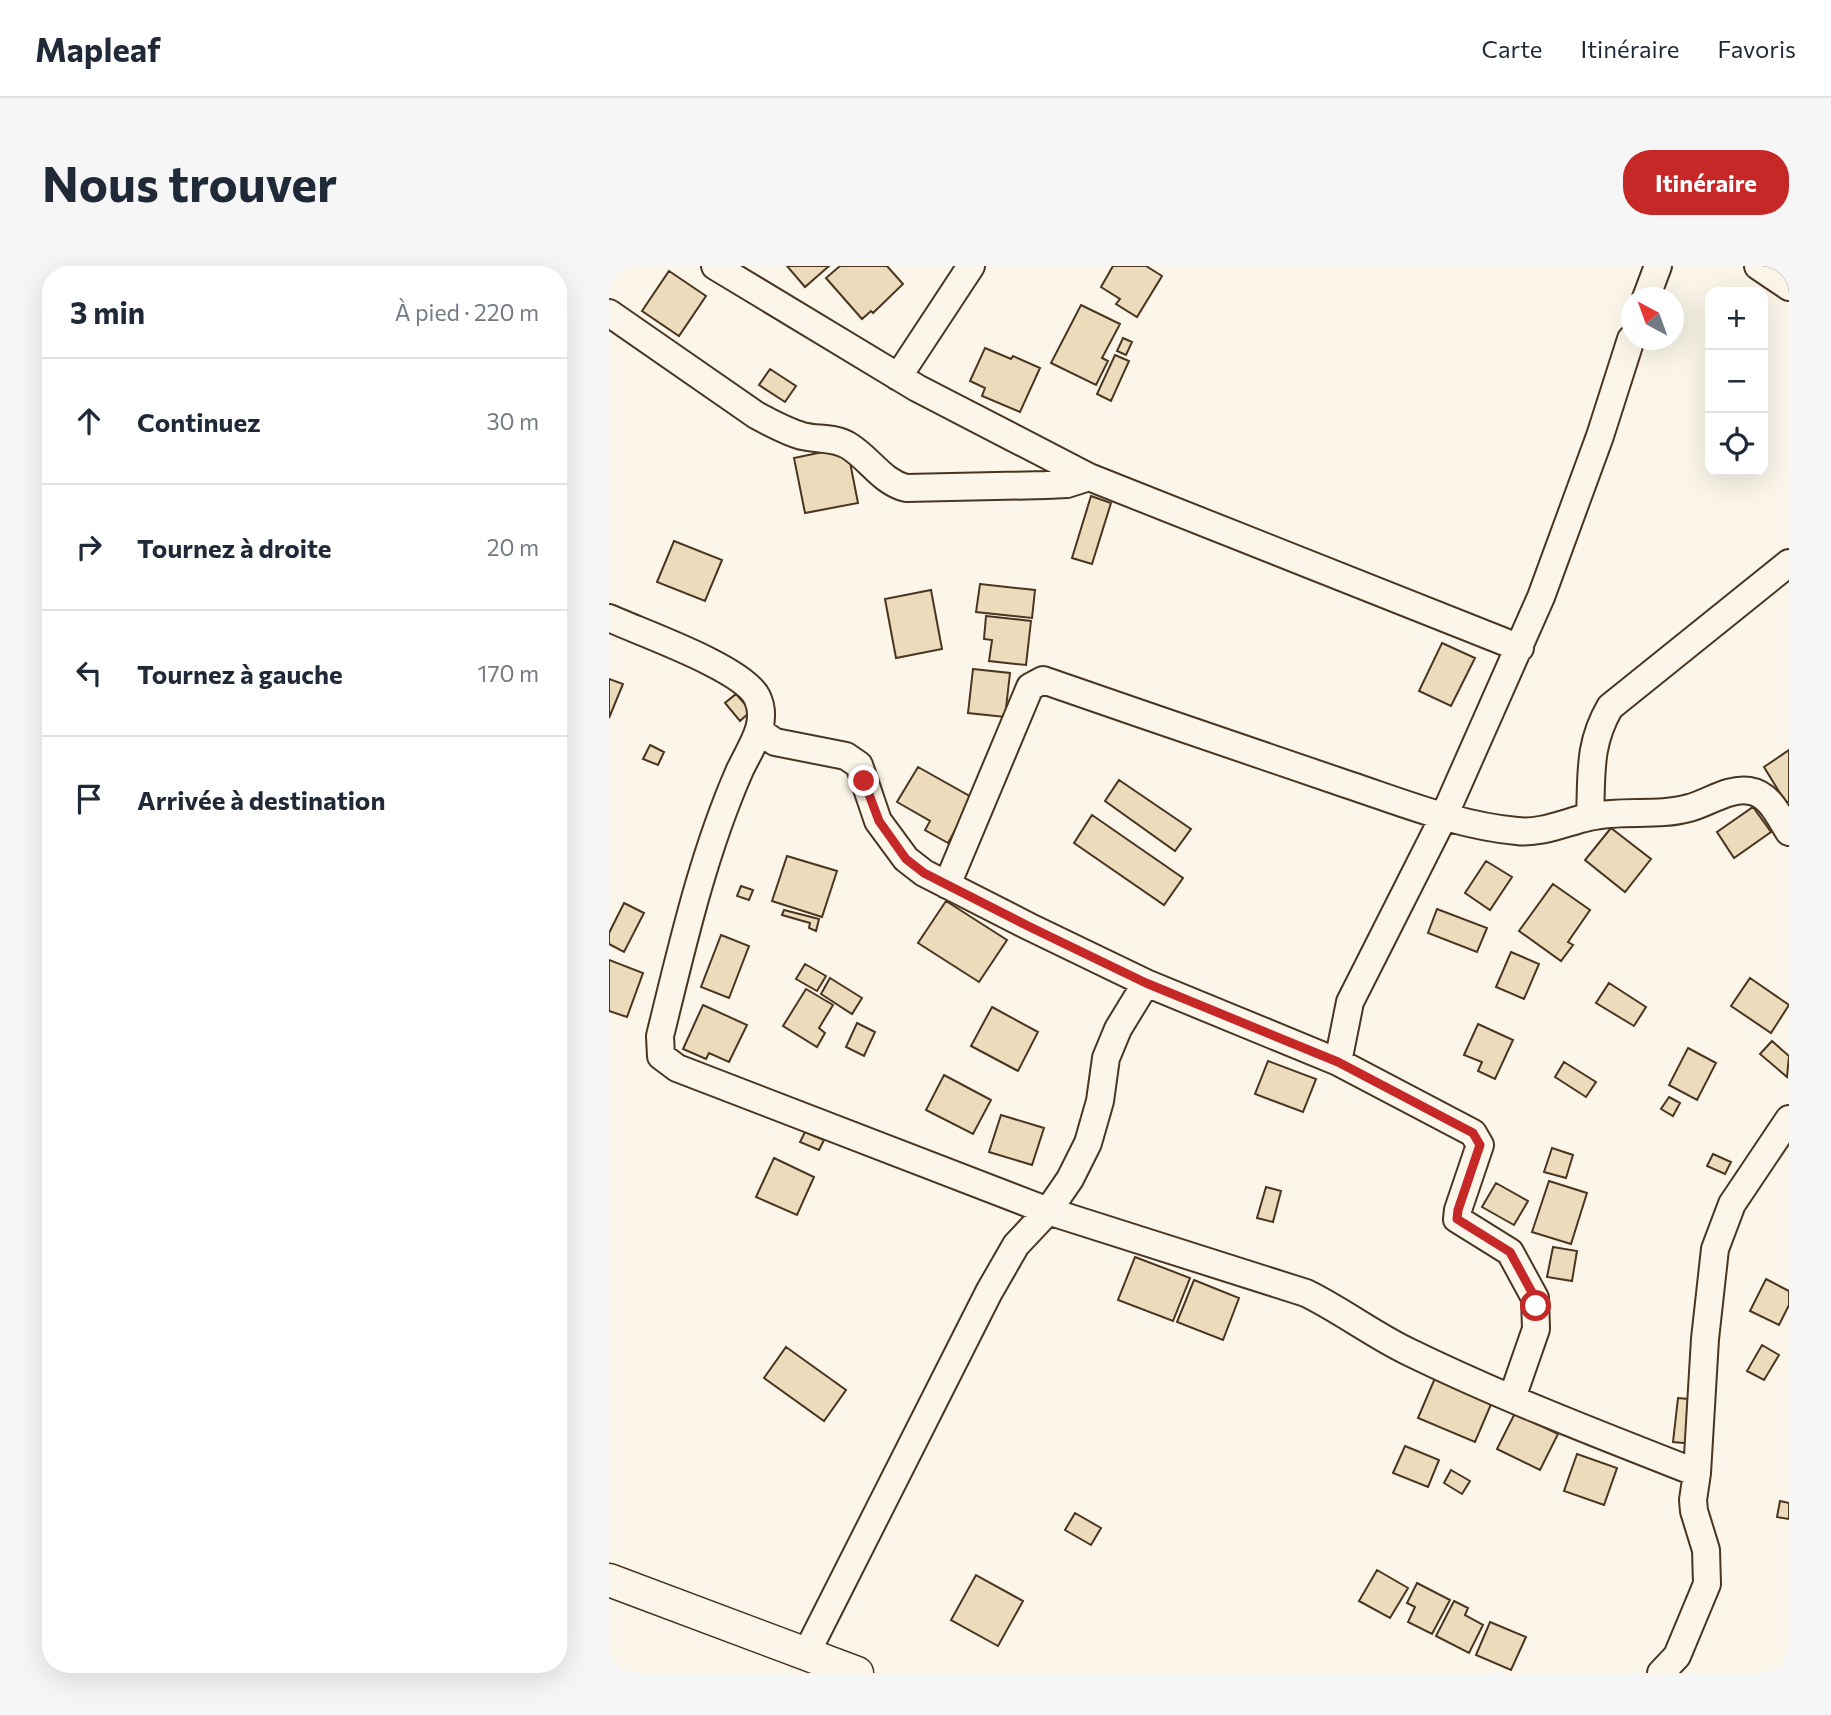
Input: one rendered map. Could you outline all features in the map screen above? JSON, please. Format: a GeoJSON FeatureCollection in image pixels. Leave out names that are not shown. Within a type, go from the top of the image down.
{"type":"FeatureCollection","features":[{"type":"Feature","properties":{"kind":"street"},"geometry":{"type":"LineString","coordinates":[[715,266],[898,377],[1089,477],[1520,648]]}},
{"type":"Feature","properties":{"kind":"street"},"geometry":{"type":"LineString","coordinates":[[898,377],[971,266]]}},
{"type":"Feature","properties":{"kind":"street"},"geometry":{"type":"LineString","coordinates":[[1650,287],[1658,266]]}},
{"type":"Feature","properties":{"kind":"street"},"geometry":{"type":"LineString","coordinates":[[1758,266],[1789,287]]}},
{"type":"Feature","properties":{"kind":"street"},"geometry":{"type":"LineString","coordinates":[[609,313],[757,415],[780,428],[804,436],[837,440],[847,444],[895,485],[906,488],[1046,485],[1067,484],[1089,477]]}},
{"type":"Feature","properties":{"kind":"street"},"geometry":{"type":"LineString","coordinates":[[1338,1062],[1350,1002],[1444,816],[1541,597],[1628,350]]}},
{"type":"Feature","properties":{"kind":"street"},"geometry":{"type":"LineString","coordinates":[[1590,816],[1592,754],[1599,727],[1610,707],[1789,564]]}},
{"type":"Feature","properties":{"kind":"street"},"geometry":{"type":"LineString","coordinates":[[609,618],[724,668],[756,695],[761,709],[759,731],[739,771],[699,879],[660,1036],[661,1056],[677,1068],[1048,1211],[1306,1293],[1334,1306],[1408,1352],[1512,1398],[1697,1473]]}},
{"type":"Feature","properties":{"kind":"street"},"geometry":{"type":"LineString","coordinates":[[947,885],[1030,687],[1043,680],[1444,816],[1520,832],[1537,831],[1590,816],[1673,811],[1733,792],[1750,791],[1766,798],[1789,832]]}},
{"type":"Feature","properties":{"kind":"street"},"geometry":{"type":"LineString","coordinates":[[759,731],[775,742],[846,756],[859,765],[879,821],[906,859],[924,873],[1146,983],[1338,1062],[1473,1133],[1480,1145],[1457,1219],[1510,1252],[1535,1298],[1536,1329],[1512,1398]]}},
{"type":"Feature","properties":{"kind":"street"},"geometry":{"type":"LineString","coordinates":[[806,1654],[989,1292],[1016,1245],[1048,1211],[1070,1179],[1088,1143],[1100,1101],[1106,1058],[1118,1030],[1146,983]]}},
{"type":"Feature","properties":{"kind":"street"},"geometry":{"type":"LineString","coordinates":[[1661,1673],[1677,1656],[1707,1584],[1706,1550],[1694,1511],[1705,1339],[1715,1250],[1732,1204],[1789,1119]]}},
{"type":"Feature","properties":{"kind":"street"},"geometry":{"type":"LineString","coordinates":[[609,1580],[857,1673]]}},
{"type":"Feature","properties":{"kind":"building"},"geometry":{"type":"Polygon","coordinates":[[[787,266],[829,266],[805,287],[787,266]]]}},
{"type":"Feature","properties":{"kind":"building"},"geometry":{"type":"Polygon","coordinates":[[[840,266],[887,266],[903,284],[873,313],[871,311],[862,319],[826,278],[840,266]]]}},
{"type":"Feature","properties":{"kind":"building"},"geometry":{"type":"Polygon","coordinates":[[[1113,266],[1146,266],[1162,276],[1137,317],[1116,304],[1120,299],[1101,287],[1113,266]]]}},
{"type":"Feature","properties":{"kind":"building"},"geometry":{"type":"Polygon","coordinates":[[[669,271],[706,296],[679,336],[642,311],[669,271]]]}},
{"type":"Feature","properties":{"kind":"building"},"geometry":{"type":"Polygon","coordinates":[[[1081,305],[1120,324],[1102,358],[1108,361],[1096,385],[1051,363],[1081,305]]]}},
{"type":"Feature","properties":{"kind":"building"},"geometry":{"type":"Polygon","coordinates":[[[1123,338],[1132,342],[1126,355],[1117,351],[1123,338]]]}},
{"type":"Feature","properties":{"kind":"building"},"geometry":{"type":"Polygon","coordinates":[[[985,348],[1040,368],[1020,412],[982,396],[985,388],[970,381],[985,348]]]}},
{"type":"Feature","properties":{"kind":"building"},"geometry":{"type":"Polygon","coordinates":[[[1115,355],[1129,361],[1111,401],[1097,394],[1115,355]]]}},
{"type":"Feature","properties":{"kind":"building"},"geometry":{"type":"Polygon","coordinates":[[[770,369],[796,386],[785,402],[759,385],[770,369]]]}},
{"type":"Feature","properties":{"kind":"building"},"geometry":{"type":"Polygon","coordinates":[[[847,447],[858,503],[805,513],[794,458],[847,447]]]}},
{"type":"Feature","properties":{"kind":"building"},"geometry":{"type":"Polygon","coordinates":[[[1091,496],[1111,503],[1092,564],[1072,558],[1091,496]]]}},
{"type":"Feature","properties":{"kind":"building"},"geometry":{"type":"Polygon","coordinates":[[[674,541],[722,560],[705,601],[657,582],[674,541]]]}},
{"type":"Feature","properties":{"kind":"building"},"geometry":{"type":"Polygon","coordinates":[[[980,584],[1035,590],[1032,618],[976,612],[980,584]]]}},
{"type":"Feature","properties":{"kind":"building"},"geometry":{"type":"Polygon","coordinates":[[[931,590],[942,649],[896,658],[885,599],[931,590]]]}},
{"type":"Feature","properties":{"kind":"building"},"geometry":{"type":"Polygon","coordinates":[[[986,616],[1031,621],[1026,665],[989,661],[992,640],[984,639],[986,616]]]}},
{"type":"Feature","properties":{"kind":"building"},"geometry":{"type":"Polygon","coordinates":[[[1442,643],[1475,658],[1451,706],[1419,691],[1442,643]]]}},
{"type":"Feature","properties":{"kind":"building"},"geometry":{"type":"Polygon","coordinates":[[[973,669],[1010,673],[1005,717],[968,713],[973,669]]]}},
{"type":"Feature","properties":{"kind":"building"},"geometry":{"type":"Polygon","coordinates":[[[609,679],[623,684],[609,718],[609,679]]]}},
{"type":"Feature","properties":{"kind":"building"},"geometry":{"type":"Polygon","coordinates":[[[736,694],[751,711],[740,721],[725,703],[736,694]]]}},
{"type":"Feature","properties":{"kind":"building"},"geometry":{"type":"Polygon","coordinates":[[[650,745],[664,752],[658,765],[643,759],[650,745]]]}},
{"type":"Feature","properties":{"kind":"building"},"geometry":{"type":"Polygon","coordinates":[[[1789,750],[1789,801],[1786,803],[1764,767],[1789,750]]]}},
{"type":"Feature","properties":{"kind":"building"},"geometry":{"type":"Polygon","coordinates":[[[918,767],[973,798],[948,843],[925,830],[930,821],[897,802],[918,767]]]}},
{"type":"Feature","properties":{"kind":"building"},"geometry":{"type":"Polygon","coordinates":[[[1119,780],[1191,829],[1175,851],[1105,801],[1119,780]]]}},
{"type":"Feature","properties":{"kind":"building"},"geometry":{"type":"Polygon","coordinates":[[[1753,807],[1771,832],[1734,858],[1717,832],[1753,807]]]}},
{"type":"Feature","properties":{"kind":"building"},"geometry":{"type":"Polygon","coordinates":[[[1092,815],[1183,878],[1164,905],[1074,843],[1092,815]]]}},
{"type":"Feature","properties":{"kind":"building"},"geometry":{"type":"Polygon","coordinates":[[[1611,828],[1651,859],[1625,892],[1585,860],[1611,828]]]}},
{"type":"Feature","properties":{"kind":"building"},"geometry":{"type":"Polygon","coordinates":[[[787,856],[837,871],[822,917],[772,901],[787,856]]]}},
{"type":"Feature","properties":{"kind":"building"},"geometry":{"type":"Polygon","coordinates":[[[1486,861],[1512,877],[1490,910],[1465,893],[1486,861]]]}},
{"type":"Feature","properties":{"kind":"building"},"geometry":{"type":"Polygon","coordinates":[[[1553,884],[1590,910],[1568,942],[1573,945],[1561,961],[1519,931],[1553,884]]]}},
{"type":"Feature","properties":{"kind":"building"},"geometry":{"type":"Polygon","coordinates":[[[741,886],[753,890],[749,900],[737,896],[741,886]]]}},
{"type":"Feature","properties":{"kind":"building"},"geometry":{"type":"Polygon","coordinates":[[[946,901],[1007,940],[979,982],[918,943],[946,901]]]}},
{"type":"Feature","properties":{"kind":"building"},"geometry":{"type":"Polygon","coordinates":[[[624,903],[644,913],[624,952],[609,944],[609,933],[624,903]]]}},
{"type":"Feature","properties":{"kind":"building"},"geometry":{"type":"Polygon","coordinates":[[[1437,909],[1487,928],[1477,952],[1428,933],[1437,909]]]}},
{"type":"Feature","properties":{"kind":"building"},"geometry":{"type":"Polygon","coordinates":[[[784,910],[819,919],[816,931],[809,928],[810,923],[782,915],[784,910]]]}},
{"type":"Feature","properties":{"kind":"building"},"geometry":{"type":"Polygon","coordinates":[[[721,935],[749,946],[729,998],[701,987],[721,935]]]}},
{"type":"Feature","properties":{"kind":"building"},"geometry":{"type":"Polygon","coordinates":[[[1511,952],[1539,964],[1524,999],[1496,987],[1511,952]]]}},
{"type":"Feature","properties":{"kind":"building"},"geometry":{"type":"Polygon","coordinates":[[[609,960],[643,973],[627,1017],[609,1011],[609,960]]]}},
{"type":"Feature","properties":{"kind":"building"},"geometry":{"type":"Polygon","coordinates":[[[805,964],[826,976],[817,991],[796,979],[805,964]]]}},
{"type":"Feature","properties":{"kind":"building"},"geometry":{"type":"Polygon","coordinates":[[[830,978],[862,998],[852,1014],[821,994],[830,978]]]}},
{"type":"Feature","properties":{"kind":"building"},"geometry":{"type":"Polygon","coordinates":[[[1750,978],[1789,1005],[1771,1033],[1731,1006],[1750,978]]]}},
{"type":"Feature","properties":{"kind":"building"},"geometry":{"type":"Polygon","coordinates":[[[1609,983],[1646,1007],[1634,1026],[1596,1003],[1609,983]]]}},
{"type":"Feature","properties":{"kind":"building"},"geometry":{"type":"Polygon","coordinates":[[[806,989],[833,1005],[819,1028],[825,1033],[817,1047],[783,1026],[806,989]]]}},
{"type":"Feature","properties":{"kind":"building"},"geometry":{"type":"Polygon","coordinates":[[[703,1005],[747,1025],[729,1062],[709,1053],[706,1059],[683,1049],[703,1005]]]}},
{"type":"Feature","properties":{"kind":"building"},"geometry":{"type":"Polygon","coordinates":[[[992,1007],[1038,1032],[1018,1071],[971,1046],[992,1007]]]}},
{"type":"Feature","properties":{"kind":"building"},"geometry":{"type":"Polygon","coordinates":[[[857,1023],[875,1032],[864,1056],[846,1047],[857,1023]]]}},
{"type":"Feature","properties":{"kind":"building"},"geometry":{"type":"Polygon","coordinates":[[[1478,1024],[1513,1040],[1495,1079],[1478,1071],[1482,1062],[1464,1055],[1478,1024]]]}},
{"type":"Feature","properties":{"kind":"building"},"geometry":{"type":"Polygon","coordinates":[[[1772,1041],[1789,1056],[1787,1077],[1760,1054],[1772,1041]]]}},
{"type":"Feature","properties":{"kind":"building"},"geometry":{"type":"Polygon","coordinates":[[[1688,1048],[1716,1063],[1697,1100],[1669,1085],[1688,1048]]]}},
{"type":"Feature","properties":{"kind":"building"},"geometry":{"type":"Polygon","coordinates":[[[1268,1061],[1316,1079],[1303,1112],[1255,1094],[1268,1061]]]}},
{"type":"Feature","properties":{"kind":"building"},"geometry":{"type":"Polygon","coordinates":[[[1564,1062],[1596,1082],[1586,1097],[1555,1077],[1564,1062]]]}},
{"type":"Feature","properties":{"kind":"building"},"geometry":{"type":"Polygon","coordinates":[[[944,1075],[991,1100],[973,1134],[926,1110],[944,1075]]]}},
{"type":"Feature","properties":{"kind":"building"},"geometry":{"type":"Polygon","coordinates":[[[1669,1097],[1680,1103],[1673,1116],[1661,1109],[1669,1097]]]}},
{"type":"Feature","properties":{"kind":"building"},"geometry":{"type":"Polygon","coordinates":[[[1001,1115],[1044,1128],[1032,1165],[989,1152],[1001,1115]]]}},
{"type":"Feature","properties":{"kind":"building"},"geometry":{"type":"Polygon","coordinates":[[[805,1132],[824,1140],[819,1150],[800,1142],[805,1132]]]}},
{"type":"Feature","properties":{"kind":"building"},"geometry":{"type":"Polygon","coordinates":[[[1552,1148],[1573,1155],[1566,1178],[1544,1172],[1552,1148]]]}},
{"type":"Feature","properties":{"kind":"building"},"geometry":{"type":"Polygon","coordinates":[[[1713,1154],[1731,1162],[1725,1174],[1707,1166],[1713,1154]]]}},
{"type":"Feature","properties":{"kind":"building"},"geometry":{"type":"Polygon","coordinates":[[[774,1158],[814,1177],[797,1215],[756,1197],[774,1158]]]}},
{"type":"Feature","properties":{"kind":"building"},"geometry":{"type":"Polygon","coordinates":[[[1549,1181],[1587,1193],[1571,1244],[1532,1232],[1549,1181]]]}},
{"type":"Feature","properties":{"kind":"building"},"geometry":{"type":"Polygon","coordinates":[[[1496,1183],[1528,1201],[1514,1225],[1482,1207],[1496,1183]]]}},
{"type":"Feature","properties":{"kind":"building"},"geometry":{"type":"Polygon","coordinates":[[[1266,1187],[1281,1191],[1273,1222],[1257,1218],[1266,1187]]]}},
{"type":"Feature","properties":{"kind":"building"},"geometry":{"type":"Polygon","coordinates":[[[1553,1247],[1577,1251],[1572,1281],[1547,1277],[1553,1247]]]}},
{"type":"Feature","properties":{"kind":"building"},"geometry":{"type":"Polygon","coordinates":[[[1135,1257],[1190,1278],[1173,1321],[1118,1300],[1135,1257]]]}},
{"type":"Feature","properties":{"kind":"building"},"geometry":{"type":"Polygon","coordinates":[[[1766,1279],[1789,1291],[1789,1305],[1779,1325],[1750,1311],[1766,1279]]]}},
{"type":"Feature","properties":{"kind":"building"},"geometry":{"type":"Polygon","coordinates":[[[1194,1280],[1239,1298],[1223,1340],[1177,1322],[1194,1280]]]}},
{"type":"Feature","properties":{"kind":"building"},"geometry":{"type":"Polygon","coordinates":[[[1762,1345],[1779,1355],[1764,1380],[1747,1371],[1762,1345]]]}},
{"type":"Feature","properties":{"kind":"building"},"geometry":{"type":"Polygon","coordinates":[[[786,1347],[846,1390],[824,1421],[764,1378],[786,1347]]]}},
{"type":"Feature","properties":{"kind":"building"},"geometry":{"type":"Polygon","coordinates":[[[1435,1378],[1492,1402],[1475,1442],[1418,1418],[1435,1378]]]}},
{"type":"Feature","properties":{"kind":"building"},"geometry":{"type":"Polygon","coordinates":[[[1678,1398],[1699,1400],[1695,1444],[1673,1442],[1678,1398]]]}},
{"type":"Feature","properties":{"kind":"building"},"geometry":{"type":"Polygon","coordinates":[[[1515,1413],[1558,1434],[1540,1470],[1497,1449],[1515,1413]]]}},
{"type":"Feature","properties":{"kind":"building"},"geometry":{"type":"Polygon","coordinates":[[[1405,1446],[1439,1460],[1428,1487],[1393,1473],[1405,1446]]]}},
{"type":"Feature","properties":{"kind":"building"},"geometry":{"type":"Polygon","coordinates":[[[1577,1454],[1617,1468],[1604,1505],[1564,1491],[1577,1454]]]}},
{"type":"Feature","properties":{"kind":"building"},"geometry":{"type":"Polygon","coordinates":[[[1451,1470],[1470,1481],[1462,1494],[1444,1483],[1451,1470]]]}},
{"type":"Feature","properties":{"kind":"building"},"geometry":{"type":"Polygon","coordinates":[[[1780,1501],[1789,1503],[1789,1519],[1777,1517],[1780,1501]]]}},
{"type":"Feature","properties":{"kind":"building"},"geometry":{"type":"Polygon","coordinates":[[[1075,1513],[1101,1528],[1091,1545],[1065,1530],[1075,1513]]]}},
{"type":"Feature","properties":{"kind":"building"},"geometry":{"type":"Polygon","coordinates":[[[1377,1570],[1408,1588],[1390,1618],[1359,1601],[1377,1570]]]}},
{"type":"Feature","properties":{"kind":"building"},"geometry":{"type":"Polygon","coordinates":[[[976,1575],[1023,1601],[998,1646],[951,1620],[976,1575]]]}},
{"type":"Feature","properties":{"kind":"building"},"geometry":{"type":"Polygon","coordinates":[[[1417,1583],[1450,1600],[1432,1634],[1408,1622],[1415,1607],[1407,1603],[1417,1583]]]}},
{"type":"Feature","properties":{"kind":"building"},"geometry":{"type":"Polygon","coordinates":[[[1454,1601],[1468,1608],[1465,1615],[1483,1625],[1469,1653],[1436,1636],[1454,1601]]]}},
{"type":"Feature","properties":{"kind":"building"},"geometry":{"type":"Polygon","coordinates":[[[1490,1622],[1526,1637],[1511,1670],[1476,1655],[1490,1622]]]}},
{"type":"Feature","properties":{"kind":"route"},"geometry":{"type":"LineString","coordinates":[[864,781],[879,821],[894,845],[924,873],[1146,983],[1338,1062],[1473,1133],[1480,1145],[1456,1215],[1457,1219],[1510,1252],[1535,1298],[1536,1306]]}}]}
